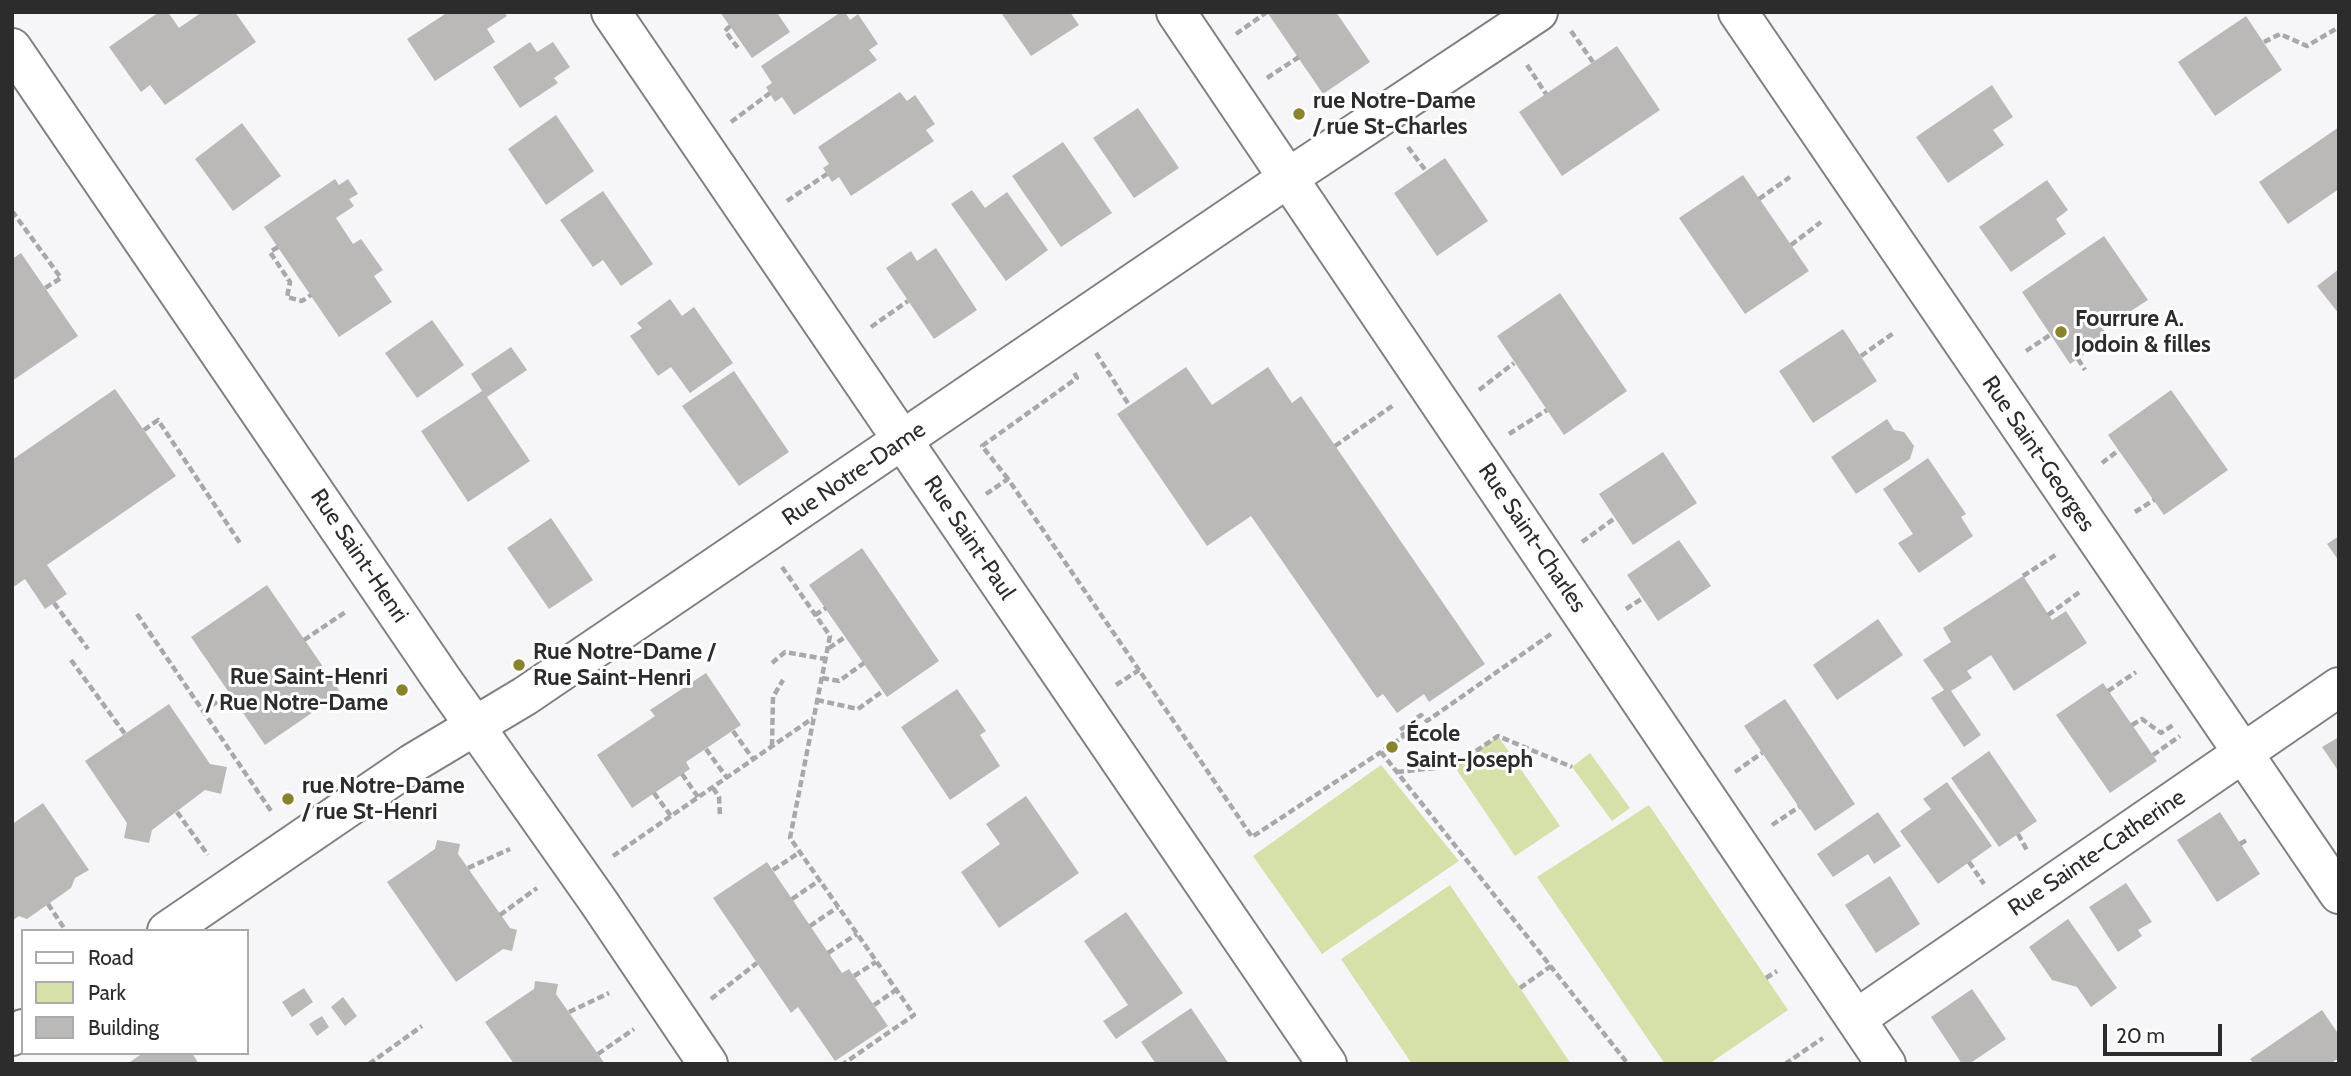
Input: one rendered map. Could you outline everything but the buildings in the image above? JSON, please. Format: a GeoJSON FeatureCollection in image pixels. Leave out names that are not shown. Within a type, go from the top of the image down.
{"type":"FeatureCollection","features":[{"type":"Feature","properties":{"kind":"street","name":"Rue Saint-Paul"},"geometry":{"type":"LineString","coordinates":[[611,12],[1327,1064]]}},
{"type":"Feature","properties":{"kind":"street","name":"Rue Saint-Charles"},"geometry":{"type":"LineString","coordinates":[[1176,12],[1288,178],[1840,1028],[1886,1064]]}},
{"type":"Feature","properties":{"kind":"street","name":"Rue Notre-Dame"},"geometry":{"type":"LineString","coordinates":[[170,929],[413,762],[525,696],[1288,178],[1538,12]]}},
{"type":"Feature","properties":{"kind":"street","name":"Rue Saint-Georges"},"geometry":{"type":"LineString","coordinates":[[1738,12],[2339,894]]}},
{"type":"Feature","properties":{"kind":"street","name":"Rue Saint-Henri"},"geometry":{"type":"LineString","coordinates":[[12,48],[708,1064]]}},
{"type":"Feature","properties":{"kind":"street","name":"Rue Sainte-Catherine"},"geometry":{"type":"LineString","coordinates":[[1840,1028],[2339,687]]}},
{"type":"Feature","properties":{"kind":"street"},"geometry":{"type":"LineString","coordinates":[[12,1056],[18,1064]]}},
{"type":"Feature","properties":{"kind":"path"},"geometry":{"type":"LineString","coordinates":[[1236,34],[1267,12]]}},
{"type":"Feature","properties":{"kind":"path"},"geometry":{"type":"LineString","coordinates":[[730,26],[725,31],[738,48]]}},
{"type":"Feature","properties":{"kind":"path"},"geometry":{"type":"LineString","coordinates":[[2264,42],[2280,34],[2307,46],[2339,27]]}},
{"type":"Feature","properties":{"kind":"path"},"geometry":{"type":"LineString","coordinates":[[1571,31],[1593,62]]}},
{"type":"Feature","properties":{"kind":"path"},"geometry":{"type":"LineString","coordinates":[[1266,80],[1299,57]]}},
{"type":"Feature","properties":{"kind":"path"},"geometry":{"type":"LineString","coordinates":[[1525,61],[1546,94]]}},
{"type":"Feature","properties":{"kind":"path"},"geometry":{"type":"LineString","coordinates":[[730,122],[770,93]]}},
{"type":"Feature","properties":{"kind":"path"},"geometry":{"type":"LineString","coordinates":[[1405,142],[1426,171]]}},
{"type":"Feature","properties":{"kind":"path"},"geometry":{"type":"LineString","coordinates":[[785,203],[827,174]]}},
{"type":"Feature","properties":{"kind":"path"},"geometry":{"type":"LineString","coordinates":[[1759,199],[1790,177]]}},
{"type":"Feature","properties":{"kind":"path"},"geometry":{"type":"LineString","coordinates":[[12,211],[61,278],[45,288]]}},
{"type":"Feature","properties":{"kind":"path"},"geometry":{"type":"LineString","coordinates":[[1791,245],[1821,222]]}},
{"type":"Feature","properties":{"kind":"path"},"geometry":{"type":"LineString","coordinates":[[278,247],[270,252],[290,282],[287,297],[302,301],[311,295]]}},
{"type":"Feature","properties":{"kind":"path"},"geometry":{"type":"LineString","coordinates":[[870,328],[908,301]]}},
{"type":"Feature","properties":{"kind":"path"},"geometry":{"type":"LineString","coordinates":[[1861,356],[1895,332]]}},
{"type":"Feature","properties":{"kind":"path"},"geometry":{"type":"LineString","coordinates":[[2026,351],[2050,335]]}},
{"type":"Feature","properties":{"kind":"path"},"geometry":{"type":"LineString","coordinates":[[1094,351],[1129,405]]}},
{"type":"Feature","properties":{"kind":"path"},"geometry":{"type":"LineString","coordinates":[[2078,359],[2085,370]]}},
{"type":"Feature","properties":{"kind":"path"},"geometry":{"type":"LineString","coordinates":[[1477,390],[1514,363]]}},
{"type":"Feature","properties":{"kind":"path"},"geometry":{"type":"LineString","coordinates":[[1075,373],[1077,378],[982,446],[1008,479],[1252,837],[1404,736],[1400,730],[1421,715],[1427,721],[1551,634]]}},
{"type":"Feature","properties":{"kind":"path"},"geometry":{"type":"LineString","coordinates":[[1335,446],[1395,404]]}},
{"type":"Feature","properties":{"kind":"path"},"geometry":{"type":"LineString","coordinates":[[1508,435],[1547,410]]}},
{"type":"Feature","properties":{"kind":"path"},"geometry":{"type":"LineString","coordinates":[[144,430],[158,420],[240,543]]}},
{"type":"Feature","properties":{"kind":"path"},"geometry":{"type":"LineString","coordinates":[[2102,463],[2119,450]]}},
{"type":"Feature","properties":{"kind":"path"},"geometry":{"type":"LineString","coordinates":[[984,495],[1008,479]]}},
{"type":"Feature","properties":{"kind":"path"},"geometry":{"type":"LineString","coordinates":[[2135,512],[2154,500]]}},
{"type":"Feature","properties":{"kind":"path"},"geometry":{"type":"LineString","coordinates":[[1581,543],[1615,518]]}},
{"type":"Feature","properties":{"kind":"path"},"geometry":{"type":"LineString","coordinates":[[2022,576],[2057,554]]}},
{"type":"Feature","properties":{"kind":"path"},"geometry":{"type":"LineString","coordinates":[[779,563],[830,636],[790,838],[914,1015],[843,1064]]}},
{"type":"Feature","properties":{"kind":"path"},"geometry":{"type":"LineString","coordinates":[[2048,615],[2081,591]]}},
{"type":"Feature","properties":{"kind":"path"},"geometry":{"type":"LineString","coordinates":[[1626,610],[1643,598]]}},
{"type":"Feature","properties":{"kind":"path"},"geometry":{"type":"LineString","coordinates":[[54,603],[88,649]]}},
{"type":"Feature","properties":{"kind":"path"},"geometry":{"type":"LineString","coordinates":[[815,615],[826,608]]}},
{"type":"Feature","properties":{"kind":"path"},"geometry":{"type":"LineString","coordinates":[[304,640],[348,611]]}},
{"type":"Feature","properties":{"kind":"path"},"geometry":{"type":"LineString","coordinates":[[137,614],[271,811]]}},
{"type":"Feature","properties":{"kind":"path"},"geometry":{"type":"LineString","coordinates":[[827,649],[845,637]]}},
{"type":"Feature","properties":{"kind":"path"},"geometry":{"type":"LineString","coordinates":[[772,663],[785,652],[825,659]]}},
{"type":"Feature","properties":{"kind":"path"},"geometry":{"type":"LineString","coordinates":[[71,660],[125,734]]}},
{"type":"Feature","properties":{"kind":"path"},"geometry":{"type":"LineString","coordinates":[[822,678],[839,681],[864,663]]}},
{"type":"Feature","properties":{"kind":"path"},"geometry":{"type":"LineString","coordinates":[[1114,686],[1139,670]]}},
{"type":"Feature","properties":{"kind":"path"},"geometry":{"type":"LineString","coordinates":[[2108,691],[2136,672]]}},
{"type":"Feature","properties":{"kind":"path"},"geometry":{"type":"LineString","coordinates":[[772,746],[773,697],[783,680]]}},
{"type":"Feature","properties":{"kind":"path"},"geometry":{"type":"LineString","coordinates":[[817,700],[858,709],[883,691]]}},
{"type":"Feature","properties":{"kind":"path"},"geometry":{"type":"LineString","coordinates":[[203,712],[229,693]]}},
{"type":"Feature","properties":{"kind":"path"},"geometry":{"type":"LineString","coordinates":[[612,856],[814,718]]}},
{"type":"Feature","properties":{"kind":"path"},"geometry":{"type":"LineString","coordinates":[[2132,725],[2143,719],[2161,733],[2173,725]]}},
{"type":"Feature","properties":{"kind":"path"},"geometry":{"type":"LineString","coordinates":[[733,731],[753,759]]}},
{"type":"Feature","properties":{"kind":"path"},"geometry":{"type":"LineString","coordinates":[[1397,772],[1454,766],[1498,736],[1572,767]]}},
{"type":"Feature","properties":{"kind":"path"},"geometry":{"type":"LineString","coordinates":[[2153,755],[2180,736]]}},
{"type":"Feature","properties":{"kind":"path"},"geometry":{"type":"LineString","coordinates":[[706,749],[727,778]]}},
{"type":"Feature","properties":{"kind":"path"},"geometry":{"type":"LineString","coordinates":[[1381,752],[1628,1064]]}},
{"type":"Feature","properties":{"kind":"path"},"geometry":{"type":"LineString","coordinates":[[1735,772],[1762,753]]}},
{"type":"Feature","properties":{"kind":"path"},"geometry":{"type":"LineString","coordinates":[[682,774],[698,797]]}},
{"type":"Feature","properties":{"kind":"path"},"geometry":{"type":"LineString","coordinates":[[713,787],[719,797],[720,816]]}},
{"type":"Feature","properties":{"kind":"path"},"geometry":{"type":"LineString","coordinates":[[653,793],[671,816]]}},
{"type":"Feature","properties":{"kind":"path"},"geometry":{"type":"LineString","coordinates":[[1772,825],[1799,807]]}},
{"type":"Feature","properties":{"kind":"path"},"geometry":{"type":"LineString","coordinates":[[177,812],[208,855]]}},
{"type":"Feature","properties":{"kind":"path"},"geometry":{"type":"LineString","coordinates":[[2018,834],[2034,860]]}},
{"type":"Feature","properties":{"kind":"path"},"geometry":{"type":"LineString","coordinates":[[2240,844],[2248,839]]}},
{"type":"Feature","properties":{"kind":"path"},"geometry":{"type":"LineString","coordinates":[[468,868],[510,849]]}},
{"type":"Feature","properties":{"kind":"path"},"geometry":{"type":"LineString","coordinates":[[773,870],[800,852]]}},
{"type":"Feature","properties":{"kind":"path"},"geometry":{"type":"LineString","coordinates":[[1969,862],[1988,891]]}},
{"type":"Feature","properties":{"kind":"path"},"geometry":{"type":"LineString","coordinates":[[792,899],[820,880]]}},
{"type":"Feature","properties":{"kind":"path"},"geometry":{"type":"LineString","coordinates":[[500,915],[537,888]]}},
{"type":"Feature","properties":{"kind":"path"},"geometry":{"type":"LineString","coordinates":[[48,904],[65,929]]}},
{"type":"Feature","properties":{"kind":"path"},"geometry":{"type":"LineString","coordinates":[[810,926],[838,907]]}},
{"type":"Feature","properties":{"kind":"path"},"geometry":{"type":"LineString","coordinates":[[828,953],[857,934]]}},
{"type":"Feature","properties":{"kind":"path"},"geometry":{"type":"LineString","coordinates":[[854,976],[876,962]]}},
{"type":"Feature","properties":{"kind":"path"},"geometry":{"type":"LineString","coordinates":[[711,1000],[757,963]]}},
{"type":"Feature","properties":{"kind":"path"},"geometry":{"type":"LineString","coordinates":[[1520,988],[1551,966]]}},
{"type":"Feature","properties":{"kind":"path"},"geometry":{"type":"LineString","coordinates":[[1766,978],[1779,970]]}},
{"type":"Feature","properties":{"kind":"path"},"geometry":{"type":"LineString","coordinates":[[874,1005],[896,990]]}},
{"type":"Feature","properties":{"kind":"path"},"geometry":{"type":"LineString","coordinates":[[569,1012],[609,993]]}},
{"type":"Feature","properties":{"kind":"path"},"geometry":{"type":"LineString","coordinates":[[369,1064],[422,1026]]}},
{"type":"Feature","properties":{"kind":"path"},"geometry":{"type":"LineString","coordinates":[[1785,1064],[1840,1028]]}},
{"type":"Feature","properties":{"kind":"path"},"geometry":{"type":"LineString","coordinates":[[598,1054],[634,1030]]}},
{"type":"Feature","properties":{"kind":"green space"},"geometry":{"type":"Polygon","coordinates":[[[1498,736],[1560,826],[1515,856],[1454,766],[1498,736]]]}},
{"type":"Feature","properties":{"kind":"green space"},"geometry":{"type":"Polygon","coordinates":[[[1590,753],[1630,808],[1612,821],[1572,767],[1590,753]]]}},
{"type":"Feature","properties":{"kind":"green space"},"geometry":{"type":"Polygon","coordinates":[[[1381,765],[1459,861],[1322,954],[1253,856],[1381,765]]]}},
{"type":"Feature","properties":{"kind":"green space"},"geometry":{"type":"Polygon","coordinates":[[[1649,805],[1788,1010],[1709,1064],[1665,1064],[1537,877],[1649,805]]]}},
{"type":"Feature","properties":{"kind":"green space"},"geometry":{"type":"Polygon","coordinates":[[[1450,885],[1571,1064],[1412,1064],[1341,959],[1450,885]]]}},
{"type":"Feature","properties":{"kind":"place","name":"rue Notre-Dame / rue St-Charles"},"geometry":{"type":"Point","coordinates":[1299,114]}},
{"type":"Feature","properties":{"kind":"place","name":"Fourrure A. Jodoin & filles"},"geometry":{"type":"Point","coordinates":[2061,332]}},
{"type":"Feature","properties":{"kind":"place","name":"Rue Notre-Dame / Rue Saint-Henri"},"geometry":{"type":"Point","coordinates":[519,665]}},
{"type":"Feature","properties":{"kind":"place","name":"Rue Saint-Henri / Rue Notre-Dame"},"geometry":{"type":"Point","coordinates":[402,690]}},
{"type":"Feature","properties":{"kind":"place","name":"École Saint-Joseph"},"geometry":{"type":"Point","coordinates":[1392,747]}},
{"type":"Feature","properties":{"kind":"place","name":"rue Notre-Dame / rue St-Henri"},"geometry":{"type":"Point","coordinates":[288,799]}}]}
